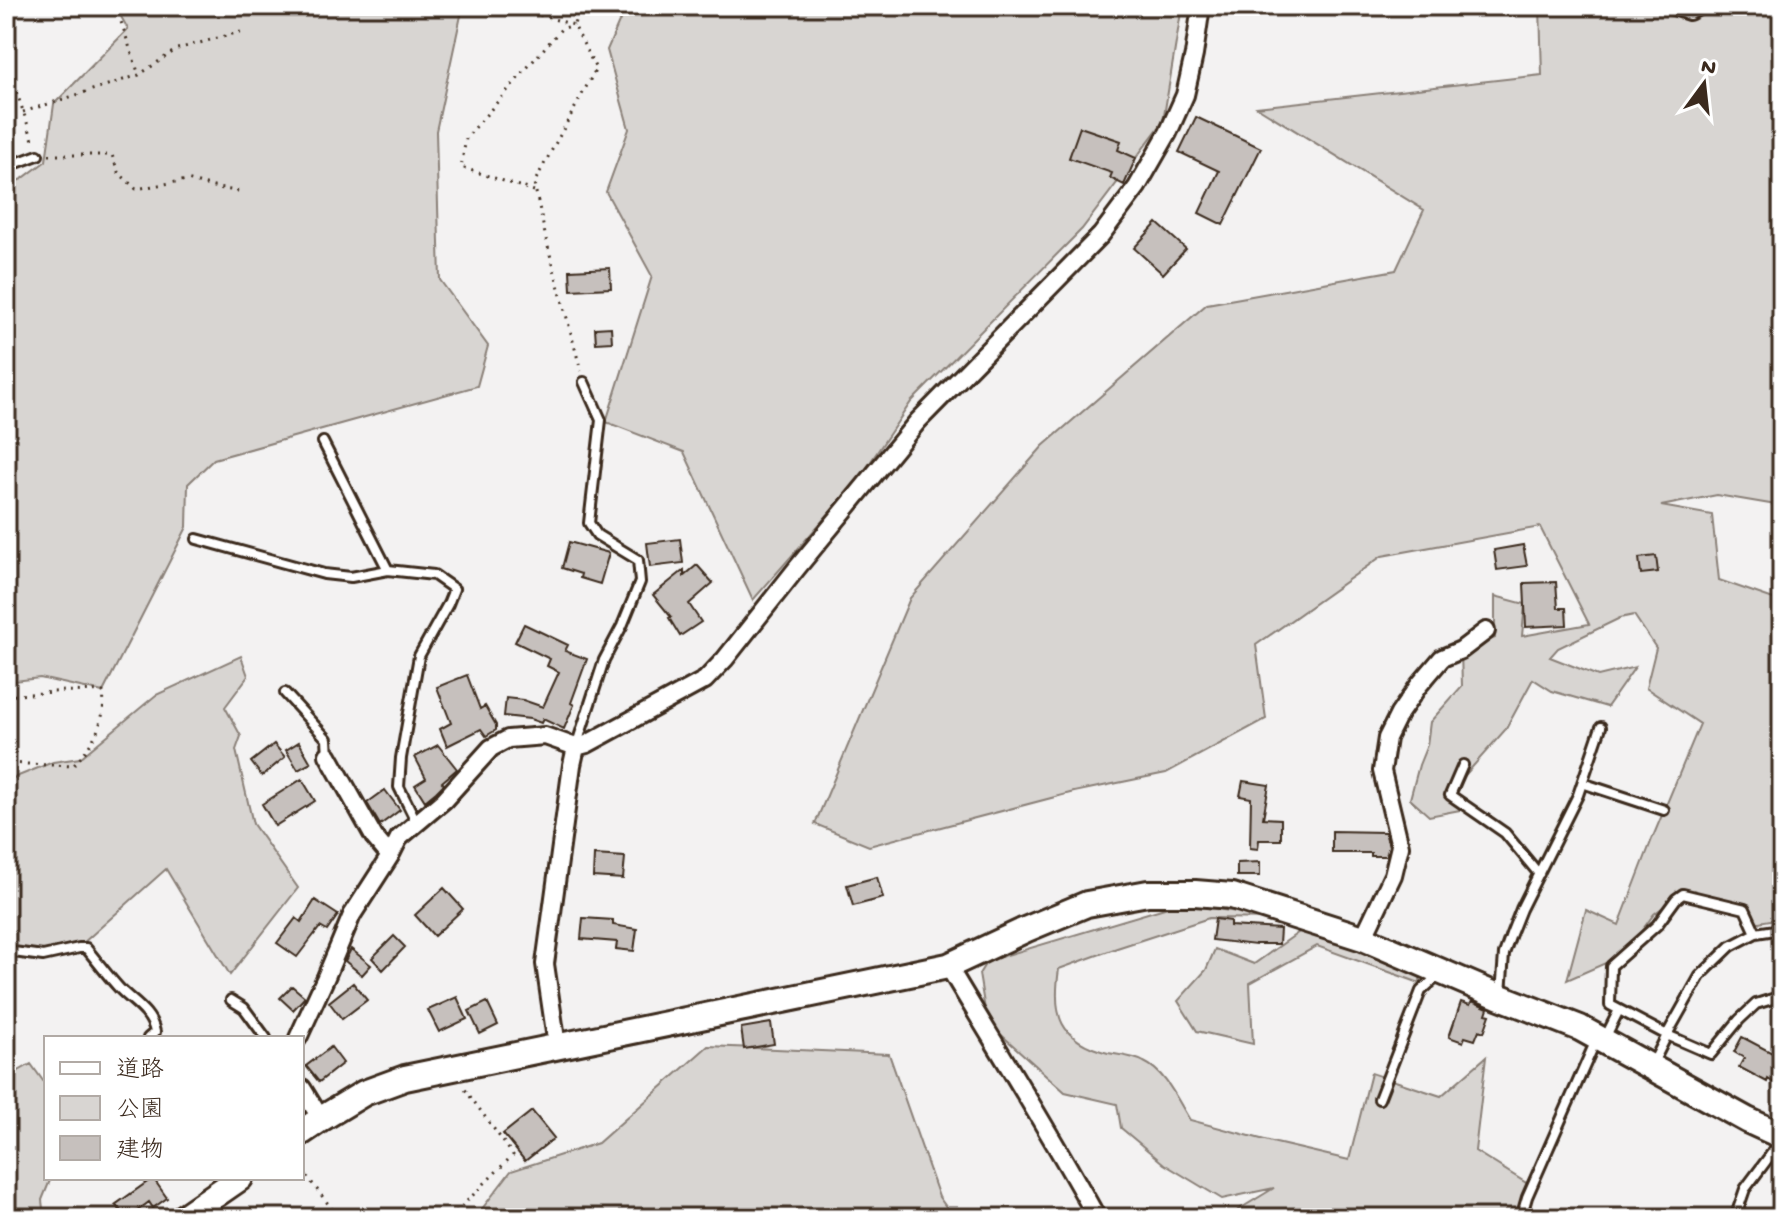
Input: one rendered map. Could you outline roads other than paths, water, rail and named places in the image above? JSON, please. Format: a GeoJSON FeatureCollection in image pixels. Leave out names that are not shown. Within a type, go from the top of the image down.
{"type":"FeatureCollection","features":[{"type":"Feature","properties":{"kind":"street"},"geometry":{"type":"LineString","coordinates":[[299,1036],[352,915],[399,838],[444,800],[491,748],[508,739],[545,736],[576,747],[587,744],[705,680],[918,421],[1101,235],[1137,187],[1168,133],[1185,95],[1201,6]]}},
{"type":"Feature","properties":{"kind":"street"},"geometry":{"type":"LineString","coordinates":[[1674,6],[1689,11],[1698,6]]}},
{"type":"Feature","properties":{"kind":"street"},"geometry":{"type":"LineString","coordinates":[[1363,938],[1393,875],[1400,846],[1382,771],[1387,738],[1399,714],[1442,658],[1461,650],[1486,631]]}},
{"type":"Feature","properties":{"kind":"street"},"geometry":{"type":"LineString","coordinates":[[557,1046],[545,964],[576,747]]}},
{"type":"Feature","properties":{"kind":"street"},"geometry":{"type":"LineString","coordinates":[[328,755],[374,837],[390,856]]}},
{"type":"Feature","properties":{"kind":"street"},"geometry":{"type":"LineString","coordinates":[[304,1096],[312,1126],[364,1093],[405,1078],[948,966],[1087,904],[1148,893],[1195,893],[1232,896],[1363,938],[1580,1028],[1770,1129]]}},
{"type":"Feature","properties":{"kind":"street"},"geometry":{"type":"LineString","coordinates":[[948,966],[1052,1137],[1097,1218]]}},
{"type":"Feature","properties":{"kind":"street"},"geometry":{"type":"LineString","coordinates":[[182,1218],[235,1180]]}},
{"type":"Feature","properties":{"kind":"lane"},"geometry":{"type":"LineString","coordinates":[[6,167],[38,155]]}},
{"type":"Feature","properties":{"kind":"lane"},"geometry":{"type":"LineString","coordinates":[[576,747],[604,660],[640,582],[638,560],[597,535],[589,523],[601,420],[584,382]]}},
{"type":"Feature","properties":{"kind":"lane"},"geometry":{"type":"LineString","coordinates":[[323,442],[388,570]]}},
{"type":"Feature","properties":{"kind":"lane"},"geometry":{"type":"LineString","coordinates":[[197,539],[324,574],[351,577],[388,570],[434,575],[454,589],[419,656],[401,758],[399,787],[417,824]]}},
{"type":"Feature","properties":{"kind":"lane"},"geometry":{"type":"LineString","coordinates":[[285,693],[327,739],[328,755]]}},
{"type":"Feature","properties":{"kind":"lane"},"geometry":{"type":"LineString","coordinates":[[1500,997],[1504,954],[1521,909],[1578,795],[1601,727]]}},
{"type":"Feature","properties":{"kind":"lane"},"geometry":{"type":"LineString","coordinates":[[1463,765],[1450,795],[1505,833],[1539,874]]}},
{"type":"Feature","properties":{"kind":"lane"},"geometry":{"type":"LineString","coordinates":[[1582,783],[1664,810]]}},
{"type":"Feature","properties":{"kind":"lane"},"geometry":{"type":"LineString","coordinates":[[1756,933],[1745,909],[1683,894],[1657,925],[1611,966],[1610,1005],[1711,1054],[1756,1004],[1782,996]]}},
{"type":"Feature","properties":{"kind":"lane"},"geometry":{"type":"LineString","coordinates":[[1651,1067],[1700,976],[1731,946],[1756,933],[1782,929]]}},
{"type":"Feature","properties":{"kind":"lane"},"geometry":{"type":"LineString","coordinates":[[6,951],[43,956],[86,948],[153,1022],[155,1032],[150,1036]]}},
{"type":"Feature","properties":{"kind":"lane"},"geometry":{"type":"LineString","coordinates":[[1379,1099],[1421,991],[1443,972]]}},
{"type":"Feature","properties":{"kind":"lane"},"geometry":{"type":"LineString","coordinates":[[231,1000],[244,1008],[265,1036]]}},
{"type":"Feature","properties":{"kind":"lane"},"geometry":{"type":"LineString","coordinates":[[1521,1218],[1527,1197],[1600,1039],[1619,1010]]}},
{"type":"Feature","properties":{"kind":"lane"},"geometry":{"type":"LineString","coordinates":[[1735,1218],[1770,1129]]}}]}
